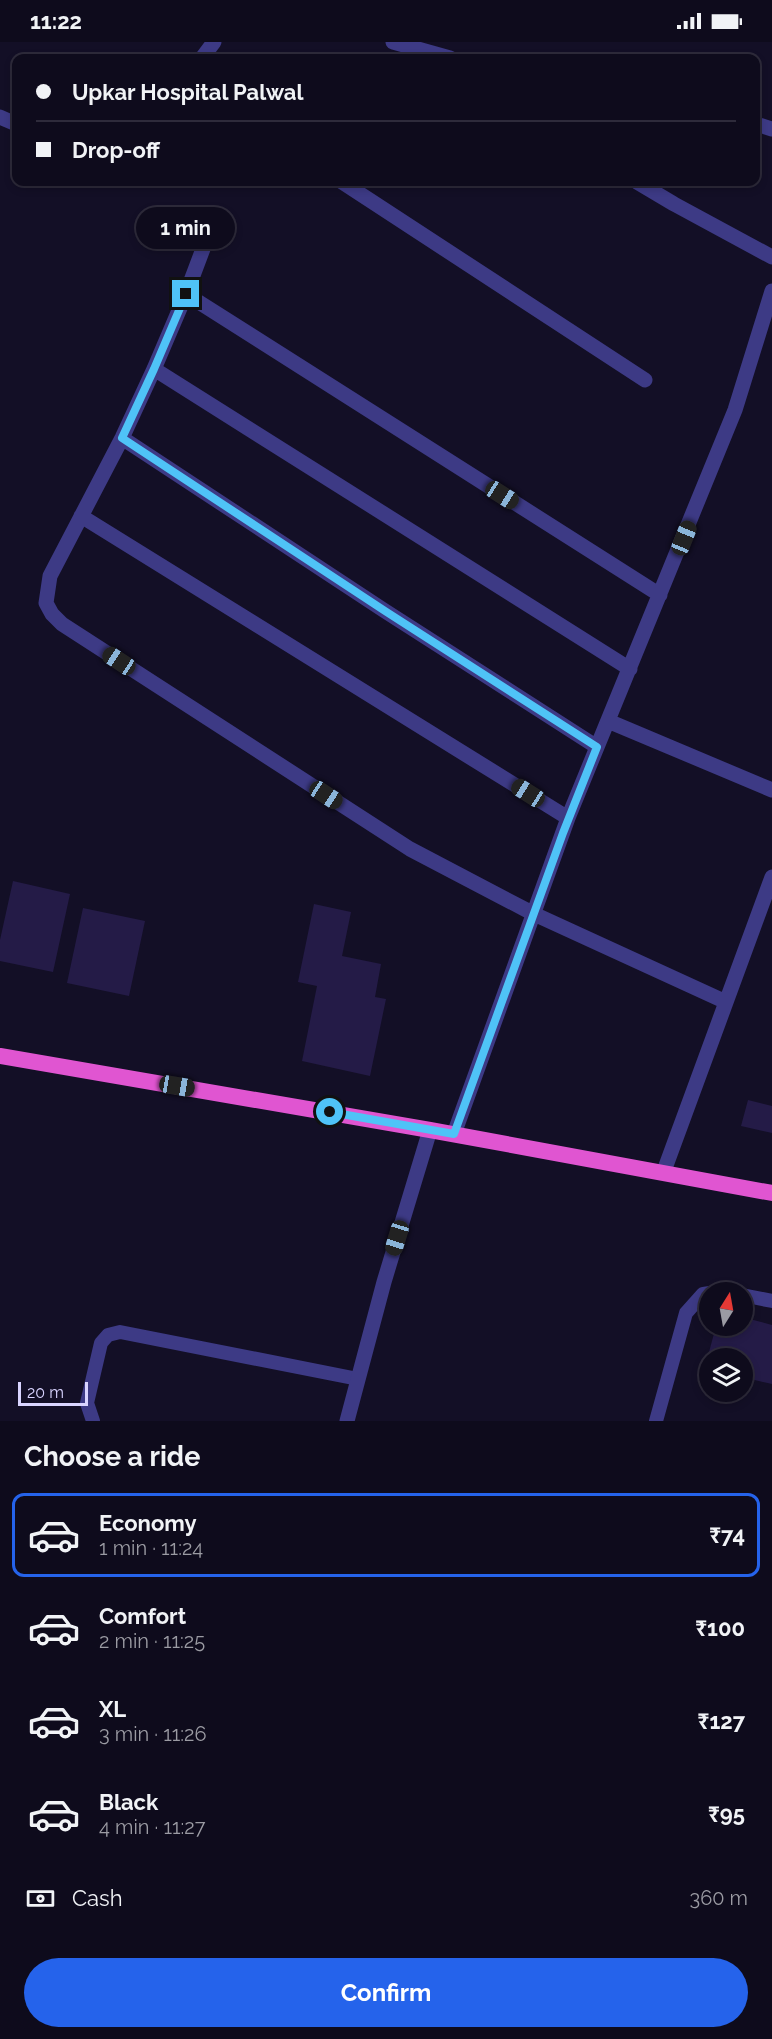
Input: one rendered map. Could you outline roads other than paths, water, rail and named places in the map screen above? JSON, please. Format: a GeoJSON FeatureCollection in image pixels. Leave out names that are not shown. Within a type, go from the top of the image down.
{"type":"FeatureCollection","features":[{"type":"Feature","properties":{"kind":"highway"},"geometry":{"type":"LineString","coordinates":[[0,1056],[454,1134],[772,1192]]}},
{"type":"Feature","properties":{"kind":"street"},"geometry":{"type":"LineString","coordinates":[[393,42],[436,54]]}},
{"type":"Feature","properties":{"kind":"street"},"geometry":{"type":"LineString","coordinates":[[348,186],[645,380]]}},
{"type":"Feature","properties":{"kind":"street"},"geometry":{"type":"LineString","coordinates":[[645,186],[772,257]]}},
{"type":"Feature","properties":{"kind":"street"},"geometry":{"type":"LineString","coordinates":[[212,225],[154,369],[122,438],[50,576],[46,603],[51,614],[62,624],[410,849],[534,914],[726,1002]]}},
{"type":"Feature","properties":{"kind":"street"},"geometry":{"type":"LineString","coordinates":[[454,1134],[568,818],[735,410],[772,291]]}},
{"type":"Feature","properties":{"kind":"street"},"geometry":{"type":"LineString","coordinates":[[186,294],[660,595]]}},
{"type":"Feature","properties":{"kind":"street"},"geometry":{"type":"LineString","coordinates":[[154,369],[630,669]]}},
{"type":"Feature","properties":{"kind":"street"},"geometry":{"type":"LineString","coordinates":[[122,438],[375,605],[597,747]]}},
{"type":"Feature","properties":{"kind":"street"},"geometry":{"type":"LineString","coordinates":[[81,516],[568,818]]}},
{"type":"Feature","properties":{"kind":"street"},"geometry":{"type":"LineString","coordinates":[[608,721],[772,790]]}},
{"type":"Feature","properties":{"kind":"street"},"geometry":{"type":"LineString","coordinates":[[664,1171],[772,878]]}},
{"type":"Feature","properties":{"kind":"street"},"geometry":{"type":"LineString","coordinates":[[347,1421],[384,1282],[430,1130]]}},
{"type":"Feature","properties":{"kind":"lane"},"geometry":{"type":"LineString","coordinates":[[753,1297],[772,1301]]}},
{"type":"Feature","properties":{"kind":"lane"},"geometry":{"type":"LineString","coordinates":[[656,1421],[686,1313],[699,1298]]}},
{"type":"Feature","properties":{"kind":"lane"},"geometry":{"type":"LineString","coordinates":[[93,1421],[87,1403],[101,1344],[108,1335],[113,1333],[120,1332],[358,1379]]}}]}
